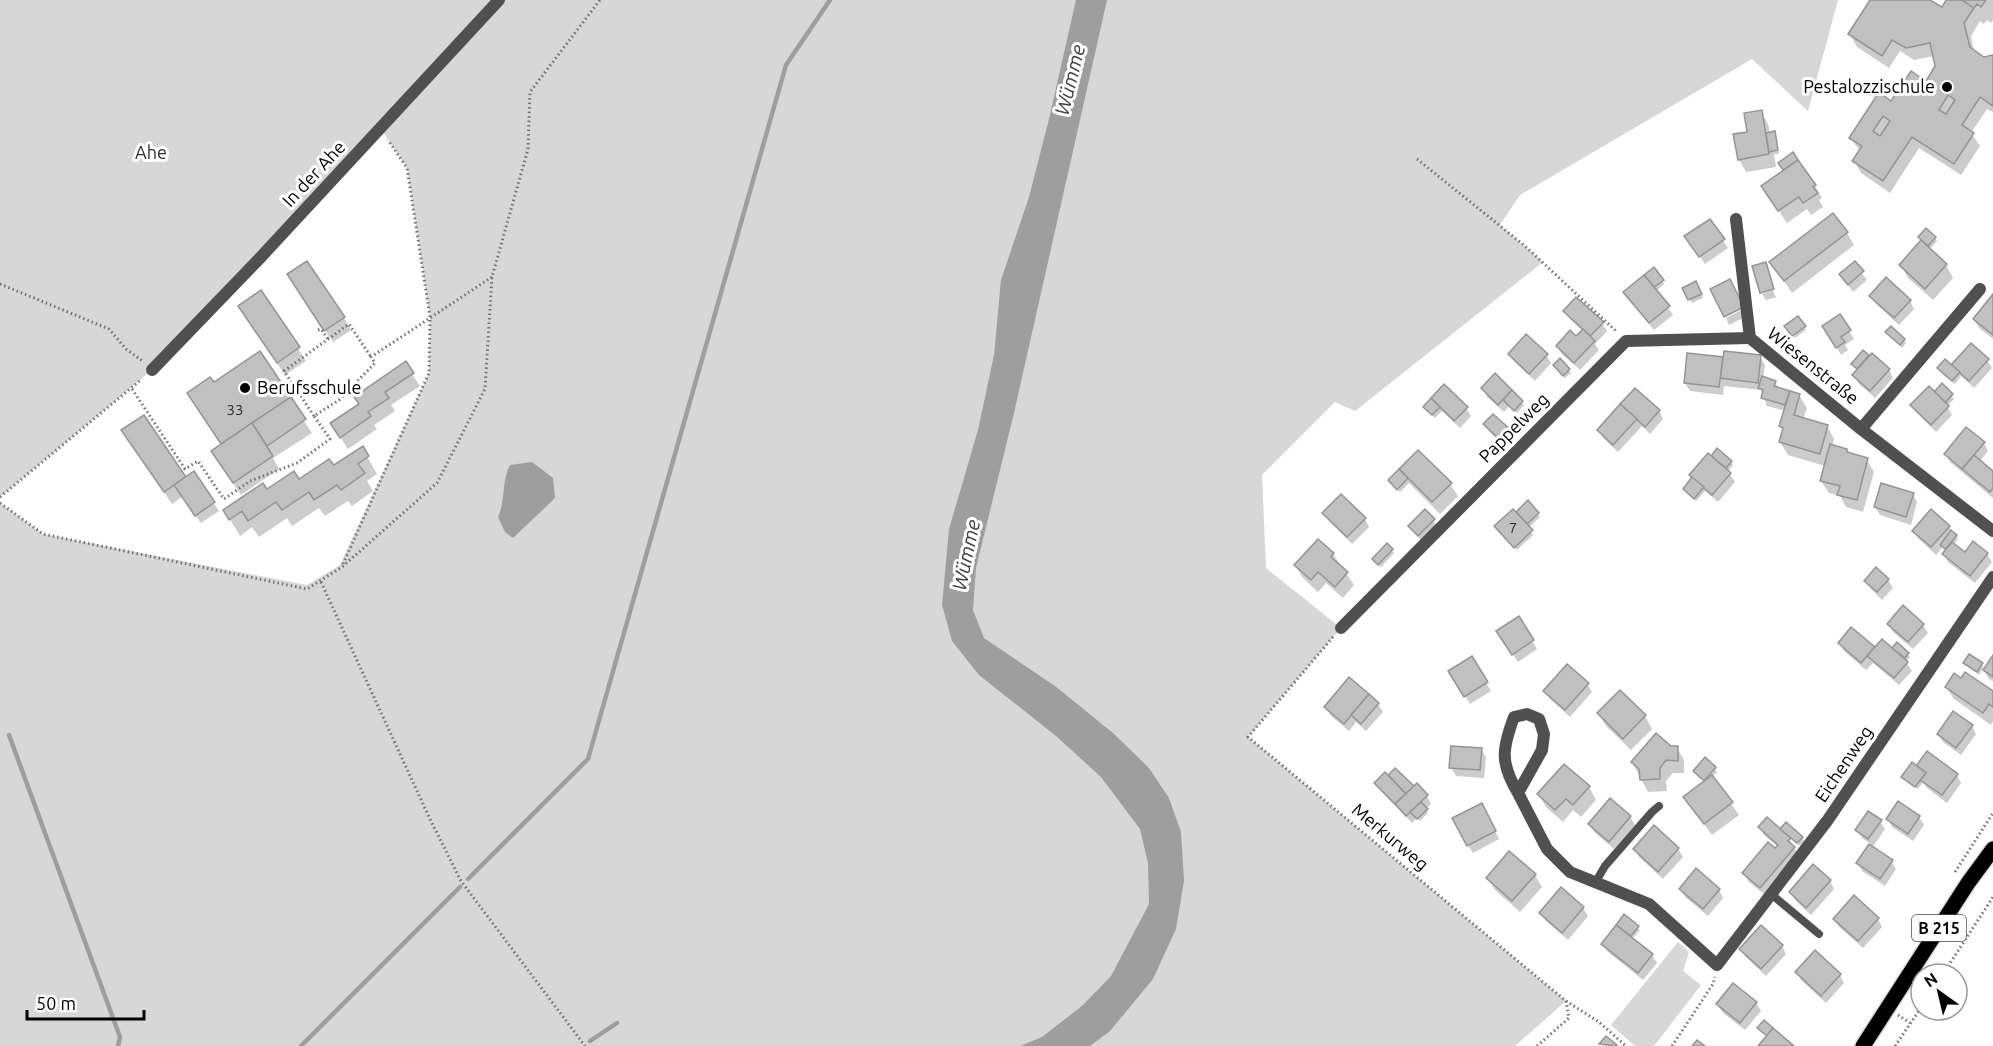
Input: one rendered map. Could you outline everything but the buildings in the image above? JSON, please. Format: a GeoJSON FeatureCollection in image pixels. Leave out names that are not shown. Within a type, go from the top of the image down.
{"type":"FeatureCollection","features":[{"type":"Feature","properties":{"kind":"main road","name":"B 215"},"geometry":{"type":"LineString","coordinates":[[1863,1046],[1968,883],[1993,849]]}},
{"type":"Feature","properties":{"kind":"street","name":"In der Ahe"},"geometry":{"type":"LineString","coordinates":[[152,370],[381,129],[499,0]]}},
{"type":"Feature","properties":{"kind":"street","name":"Wiesenstraße"},"geometry":{"type":"LineString","coordinates":[[1736,219],[1750,338],[1861,429],[1993,531]]}},
{"type":"Feature","properties":{"kind":"street","name":"Wiesenstraße"},"geometry":{"type":"LineString","coordinates":[[1861,429],[1980,289]]}},
{"type":"Feature","properties":{"kind":"street"},"geometry":{"type":"LineString","coordinates":[[1626,341],[1750,338]]}},
{"type":"Feature","properties":{"kind":"street","name":"Pappelweg"},"geometry":{"type":"LineString","coordinates":[[1341,628],[1626,341]]}},
{"type":"Feature","properties":{"kind":"street","name":"Eichenweg"},"geometry":{"type":"LineString","coordinates":[[1717,965],[1827,821],[1993,577]]}},
{"type":"Feature","properties":{"kind":"street"},"geometry":{"type":"LineString","coordinates":[[1518,793],[1542,750],[1544,734],[1539,719],[1527,714],[1514,717],[1504,744],[1506,774],[1547,849],[1570,872],[1649,904],[1717,965]]}},
{"type":"Feature","properties":{"kind":"lane"},"geometry":{"type":"LineString","coordinates":[[1595,883],[1605,866],[1659,806]]}},
{"type":"Feature","properties":{"kind":"lane"},"geometry":{"type":"LineString","coordinates":[[1771,894],[1820,934]]}},
{"type":"Feature","properties":{"kind":"path"},"geometry":{"type":"LineString","coordinates":[[0,503],[43,534],[307,589],[342,567],[437,483],[485,389],[492,277],[528,149],[530,92],[600,0]]}},
{"type":"Feature","properties":{"kind":"path"},"geometry":{"type":"LineString","coordinates":[[342,567],[429,373],[430,317],[407,168],[381,129]]}},
{"type":"Feature","properties":{"kind":"path"},"geometry":{"type":"LineString","coordinates":[[1417,159],[1526,246],[1626,341]]}},
{"type":"Feature","properties":{"kind":"path"},"geometry":{"type":"LineString","coordinates":[[371,357],[492,277]]}},
{"type":"Feature","properties":{"kind":"path"},"geometry":{"type":"LineString","coordinates":[[0,284],[109,328],[126,349],[152,370],[0,496]]}},
{"type":"Feature","properties":{"kind":"path"},"geometry":{"type":"LineString","coordinates":[[132,388],[185,469],[198,461],[224,499],[250,481],[297,463],[330,439],[314,416],[284,371],[349,324],[375,363],[339,399],[314,416]]}},
{"type":"Feature","properties":{"kind":"path"},"geometry":{"type":"LineString","coordinates":[[318,330],[321,329],[328,339]]}},
{"type":"Feature","properties":{"kind":"path"},"geometry":{"type":"LineString","coordinates":[[321,582],[429,817],[461,881],[585,1046]]}},
{"type":"Feature","properties":{"kind":"path","name":"Merkurweg"},"geometry":{"type":"LineString","coordinates":[[1341,628],[1248,737],[1566,1001],[1599,1022],[1626,1046]]}},
{"type":"Feature","properties":{"kind":"path"},"geometry":{"type":"LineString","coordinates":[[1951,962],[1993,897]]}},
{"type":"Feature","properties":{"kind":"path"},"geometry":{"type":"LineString","coordinates":[[1672,1046],[1713,984],[1717,965]]}},
{"type":"Feature","properties":{"kind":"path"},"geometry":{"type":"LineString","coordinates":[[1537,1046],[1569,1018],[1566,1001]]}},
{"type":"Feature","properties":{"kind":"path"},"geometry":{"type":"LineString","coordinates":[[1895,1046],[1911,1022]]}},
{"type":"Feature","properties":{"kind":"green space","name":"Ahe"},"geometry":{"type":"Polygon","coordinates":[[[0,0],[1838,0],[1808,111],[1752,59],[1520,195],[1500,225],[1543,262],[1355,411],[1335,402],[1262,475],[1266,568],[1341,628],[1248,737],[1566,1001],[1515,1046],[0,1046],[0,503],[43,534],[307,585],[340,565],[429,373],[430,317],[407,168],[381,129],[152,370],[0,497],[0,0]]]}},
{"type":"Feature","properties":{"kind":"green space"},"geometry":{"type":"Polygon","coordinates":[[[1678,942],[1689,952],[1683,971],[1701,985],[1654,1046],[1635,1046],[1611,1025],[1678,942]]]}},
{"type":"Feature","properties":{"kind":"water","name":"Wümme"},"geometry":{"type":"Polygon","coordinates":[[[1076,0],[1107,0],[1014,413],[976,568],[973,610],[984,638],[1055,686],[1113,733],[1149,768],[1169,798],[1181,832],[1184,881],[1176,929],[1153,979],[1110,1031],[1090,1046],[1020,1046],[1042,1037],[1083,1005],[1111,976],[1149,904],[1148,863],[1140,829],[1101,777],[1056,736],[979,675],[952,641],[942,605],[949,529],[978,430],[994,355],[1001,280],[1029,197],[1076,0]]]}},
{"type":"Feature","properties":{"kind":"water"},"geometry":{"type":"Polygon","coordinates":[[[532,462],[553,478],[555,498],[513,538],[505,532],[498,517],[505,478],[510,465],[532,462]]]}},
{"type":"Feature","properties":{"kind":"waterway"},"geometry":{"type":"LineString","coordinates":[[468,879],[588,759],[786,65],[830,0]]}},
{"type":"Feature","properties":{"kind":"waterway"},"geometry":{"type":"LineString","coordinates":[[9,735],[120,1037],[118,1046]]}},
{"type":"Feature","properties":{"kind":"waterway"},"geometry":{"type":"LineString","coordinates":[[301,1046],[460,887]]}},
{"type":"Feature","properties":{"kind":"waterway"},"geometry":{"type":"LineString","coordinates":[[590,1041],[617,1023]]}},
{"type":"Feature","properties":{"kind":"place","name":"Pestalozzischule"},"geometry":{"type":"Point","coordinates":[1947,87]}},
{"type":"Feature","properties":{"kind":"place","name":"Berufsschule"},"geometry":{"type":"Point","coordinates":[245,388]}}]}
